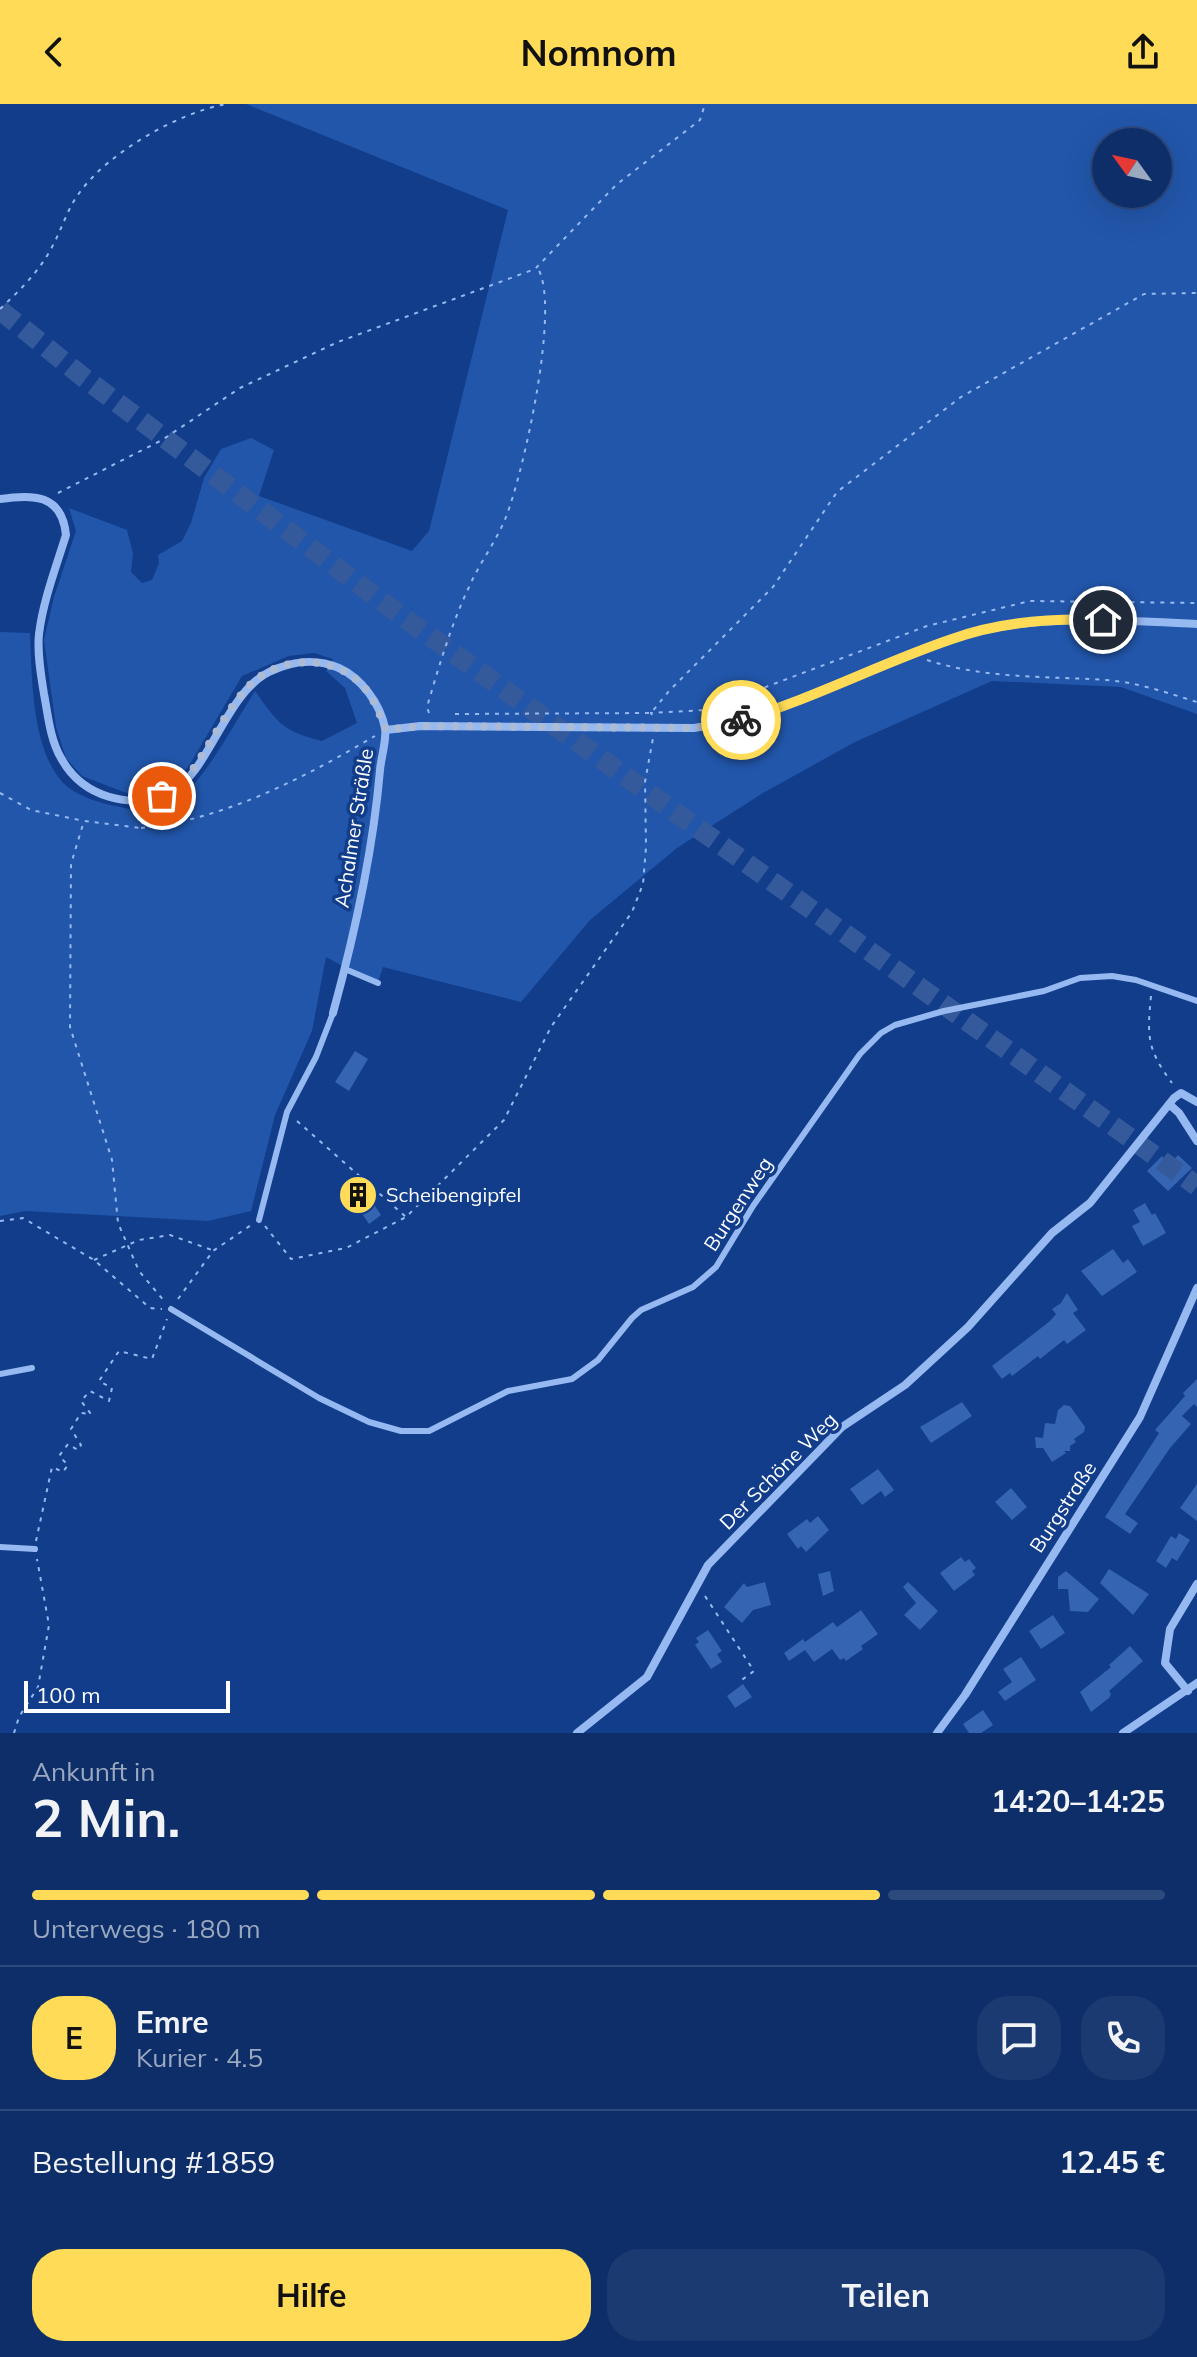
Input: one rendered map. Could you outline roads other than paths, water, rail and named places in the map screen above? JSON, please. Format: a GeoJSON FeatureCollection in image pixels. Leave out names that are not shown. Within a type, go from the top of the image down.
{"type":"FeatureCollection","features":[{"type":"Feature","properties":{"kind":"street","name":"Achalmer Sträßle"},"geometry":{"type":"LineString","coordinates":[[0,499],[22,496],[47,499],[58,509],[64,522],[66,535],[39,636],[42,683],[61,759],[76,780],[90,789],[116,799],[152,799],[175,790],[185,780],[247,688],[269,672],[289,664],[313,661],[331,665],[348,672],[366,688],[386,730],[363,889],[333,1013]]}},
{"type":"Feature","properties":{"kind":"street"},"geometry":{"type":"LineString","coordinates":[[386,730],[420,726],[654,729],[728,724],[954,638],[1011,625],[1075,619],[1197,624]]}},
{"type":"Feature","properties":{"kind":"street"},"geometry":{"type":"LineString","coordinates":[[1197,1102],[1181,1093],[1169,1104],[1179,1113],[1197,1141]]}},
{"type":"Feature","properties":{"kind":"street","name":"Der Schöne Weg"},"geometry":{"type":"LineString","coordinates":[[577,1733],[647,1677],[708,1565],[842,1427],[905,1385],[968,1327],[1052,1233],[1090,1203],[1169,1104]]}},
{"type":"Feature","properties":{"kind":"street","name":"Burgstraße"},"geometry":{"type":"LineString","coordinates":[[937,1733],[965,1695],[1140,1417],[1197,1288]]}},
{"type":"Feature","properties":{"kind":"street"},"geometry":{"type":"LineString","coordinates":[[1188,1691],[1165,1663],[1170,1629],[1197,1584]]}},
{"type":"Feature","properties":{"kind":"street"},"geometry":{"type":"LineString","coordinates":[[1123,1733],[1197,1683]]}},
{"type":"Feature","properties":{"kind":"lane"},"geometry":{"type":"LineString","coordinates":[[345,969],[378,983]]}},
{"type":"Feature","properties":{"kind":"lane","name":"Burgenweg"},"geometry":{"type":"LineString","coordinates":[[171,1309],[319,1398],[369,1422],[401,1431],[429,1431],[508,1391],[572,1379],[598,1360],[641,1310],[693,1287],[705,1278],[726,1254],[753,1206],[860,1054],[881,1033],[895,1025],[944,1011],[1044,991],[1080,978],[1112,976],[1136,980],[1197,1001]]}},
{"type":"Feature","properties":{"kind":"lane"},"geometry":{"type":"LineString","coordinates":[[259,1220],[287,1112],[316,1057],[333,1013]]}},
{"type":"Feature","properties":{"kind":"lane"},"geometry":{"type":"LineString","coordinates":[[0,1374],[32,1368]]}},
{"type":"Feature","properties":{"kind":"lane"},"geometry":{"type":"LineString","coordinates":[[0,1547],[35,1549]]}},
{"type":"Feature","properties":{"kind":"tunnel"},"geometry":{"type":"LineString","coordinates":[[0,310],[83,377],[392,609],[1197,1186]]}},
{"type":"Feature","properties":{"kind":"place","name":"Scheibengipfel"},"geometry":{"type":"Point","coordinates":[358,1195]}}]}
